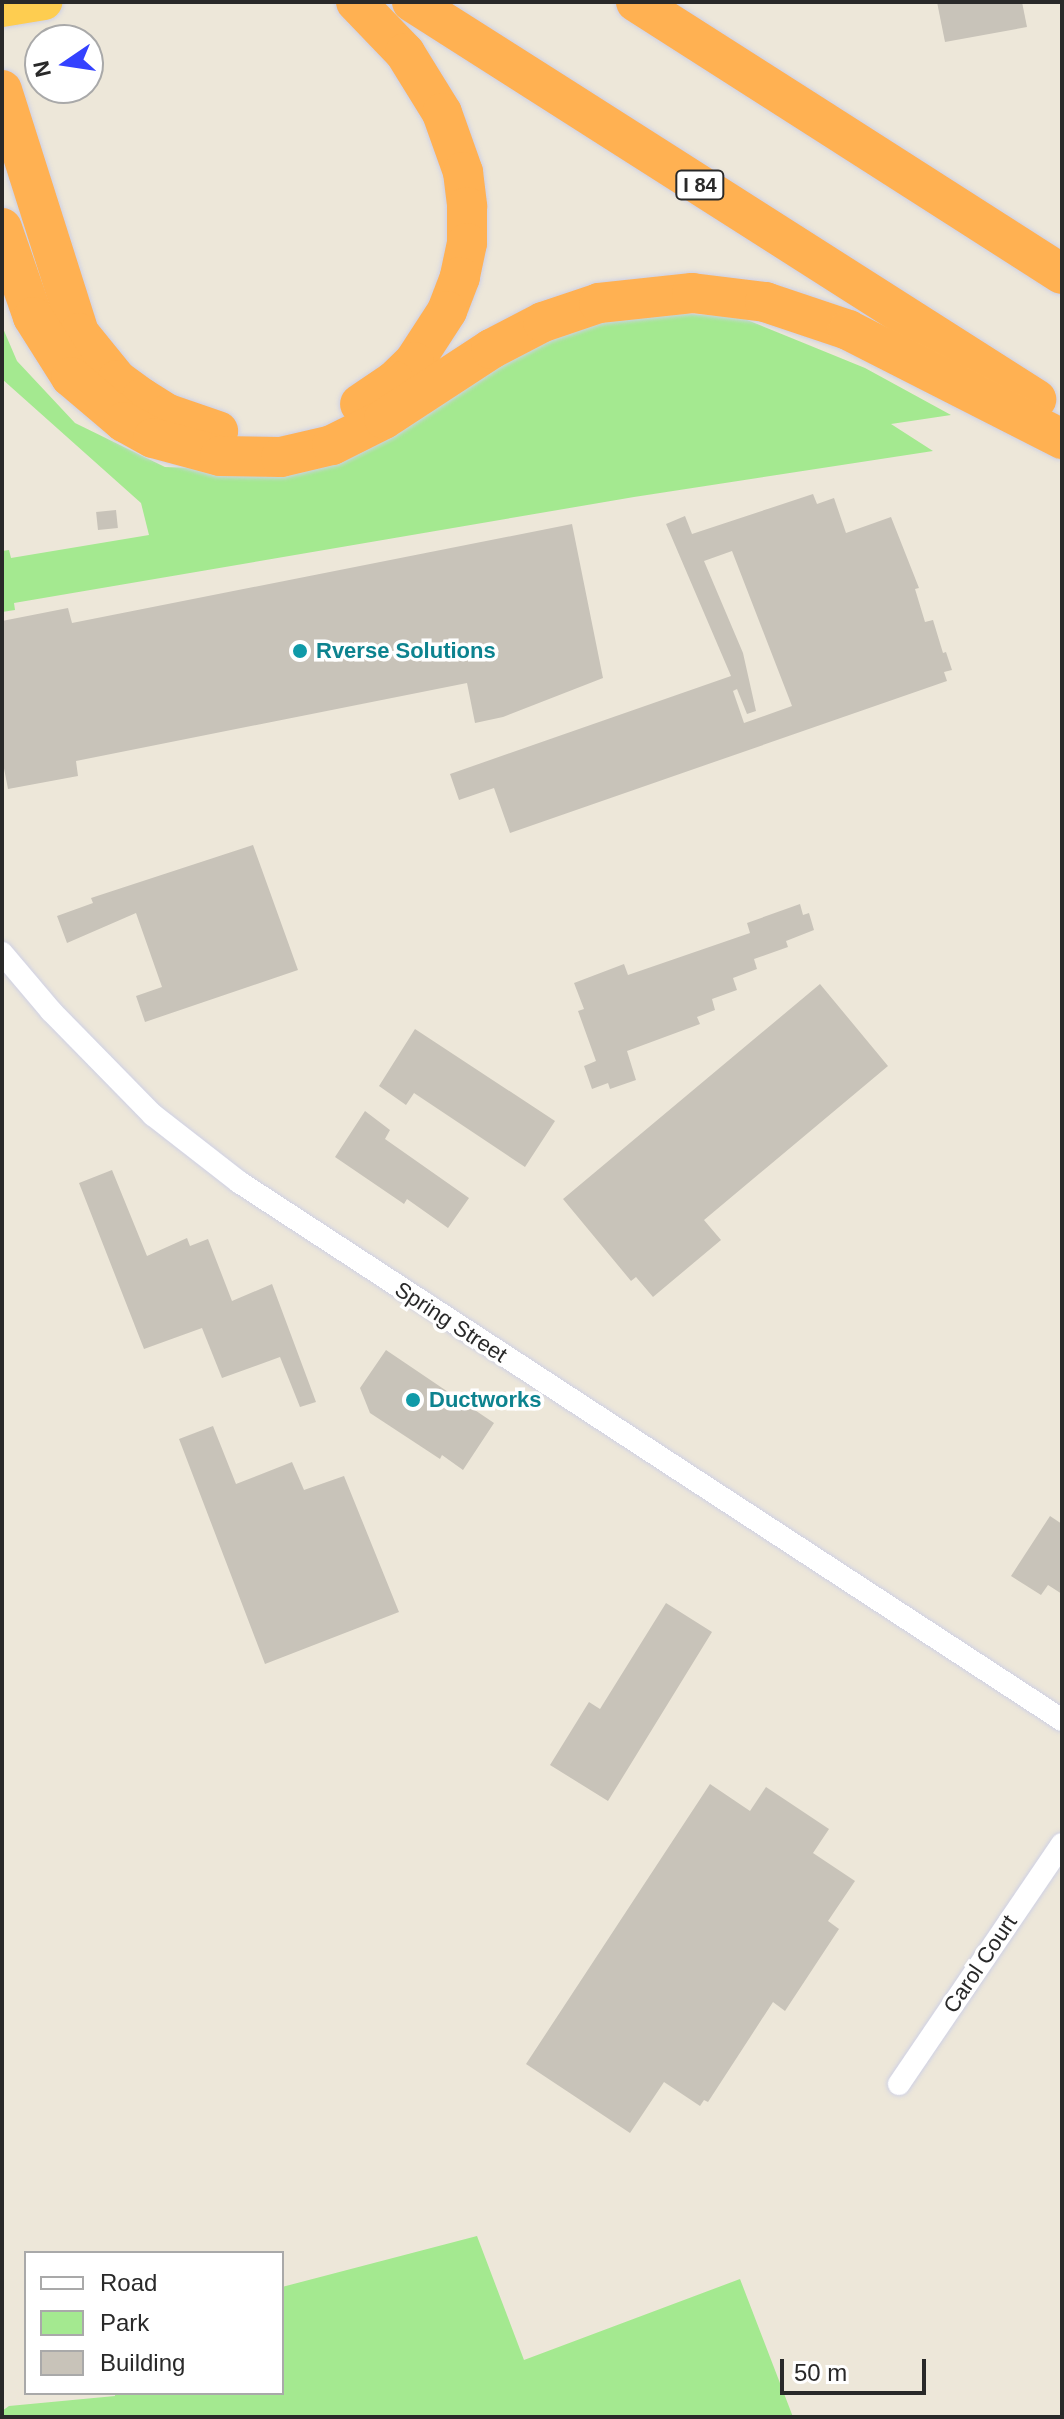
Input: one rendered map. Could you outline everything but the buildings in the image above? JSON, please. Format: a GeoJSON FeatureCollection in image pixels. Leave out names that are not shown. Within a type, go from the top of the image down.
{"type":"FeatureCollection","features":[{"type":"Feature","properties":{"kind":"highway"},"geometry":{"type":"LineString","coordinates":[[2,9],[44,2]]}},
{"type":"Feature","properties":{"kind":"highway"},"geometry":{"type":"LineString","coordinates":[[2,90],[67,304],[79,333],[96,358],[117,380],[142,398],[195,425],[252,434],[302,428],[348,411],[371,398],[414,362],[447,311],[460,277],[467,243],[463,172],[442,113],[405,53],[356,2]]}},
{"type":"Feature","properties":{"kind":"highway","name":"I 84"},"geometry":{"type":"LineString","coordinates":[[412,2],[1062,415]]}},
{"type":"Feature","properties":{"kind":"highway"},"geometry":{"type":"LineString","coordinates":[[636,2],[1062,274]]}},
{"type":"Feature","properties":{"kind":"highway"},"geometry":{"type":"LineString","coordinates":[[2,228],[33,317],[71,377],[124,422],[153,438],[220,456],[281,457],[332,445],[384,419],[529,328],[599,303],[657,294],[730,295],[765,302],[848,330],[1062,439]]}},
{"type":"Feature","properties":{"kind":"street","name":"Spring Street"},"geometry":{"type":"LineString","coordinates":[[2,953],[51,1011],[128,1091],[239,1182],[1062,1720]]}},
{"type":"Feature","properties":{"kind":"street","name":"Carol Court"},"geometry":{"type":"LineString","coordinates":[[899,2084],[1062,1844]]}},
{"type":"Feature","properties":{"kind":"green space"},"geometry":{"type":"Polygon","coordinates":[[[644,311],[740,317],[865,368],[951,415],[891,424],[933,451],[634,497],[14,603],[15,610],[2,612],[2,551],[9,550],[11,558],[149,535],[141,503],[2,379],[2,326],[17,361],[75,423],[165,467],[251,470],[514,355],[580,329],[644,311]]]}},
{"type":"Feature","properties":{"kind":"green space"},"geometry":{"type":"Polygon","coordinates":[[[477,2236],[524,2360],[740,2279],[793,2417],[2,2417],[2,2411],[9,2406],[115,2395],[284,2395],[284,2286],[477,2236]]]}},
{"type":"Feature","properties":{"kind":"place","name":"Rverse Solutions"},"geometry":{"type":"Point","coordinates":[300,651]}},
{"type":"Feature","properties":{"kind":"place","name":"Ductworks"},"geometry":{"type":"Point","coordinates":[413,1400]}}]}
